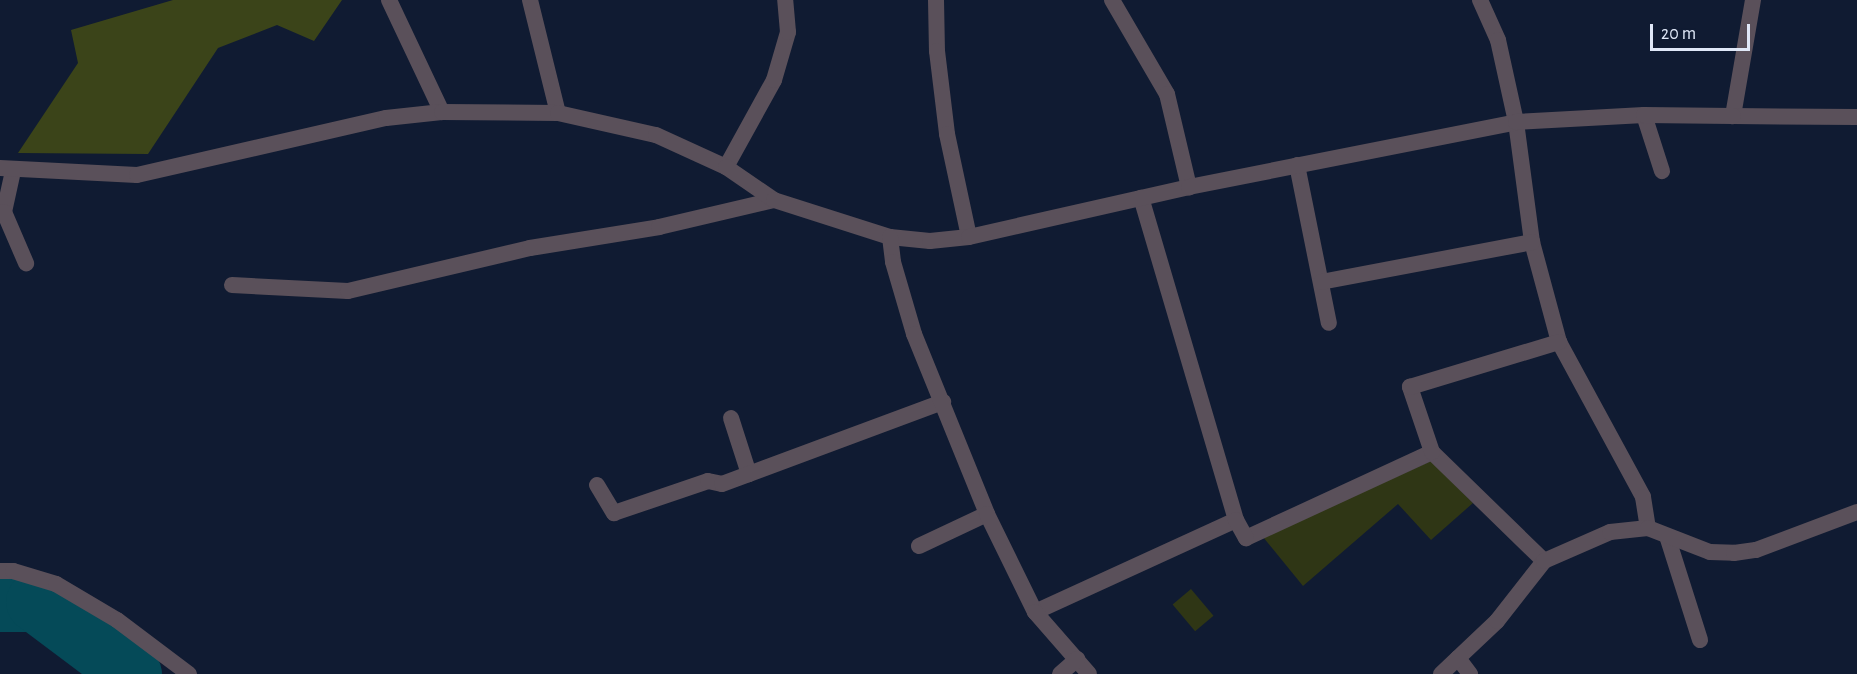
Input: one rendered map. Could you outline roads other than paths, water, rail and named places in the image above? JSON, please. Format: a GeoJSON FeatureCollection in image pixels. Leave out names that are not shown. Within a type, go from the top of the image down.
{"type":"FeatureCollection","features":[{"type":"Feature","properties":{"kind":"street"},"geometry":{"type":"LineString","coordinates":[[389,0],[442,112]]}},
{"type":"Feature","properties":{"kind":"street"},"geometry":{"type":"LineString","coordinates":[[530,0],[558,113]]}},
{"type":"Feature","properties":{"kind":"street"},"geometry":{"type":"LineString","coordinates":[[726,167],[774,80],[789,32],[785,0]]}},
{"type":"Feature","properties":{"kind":"street"},"geometry":{"type":"LineString","coordinates":[[936,0],[937,51],[948,134],[969,237]]}},
{"type":"Feature","properties":{"kind":"street"},"geometry":{"type":"LineString","coordinates":[[1112,0],[1167,94],[1189,187]]}},
{"type":"Feature","properties":{"kind":"street"},"geometry":{"type":"LineString","coordinates":[[1480,0],[1498,40],[1516,122],[1532,242],[1559,342],[1643,497],[1648,528]]}},
{"type":"Feature","properties":{"kind":"street"},"geometry":{"type":"LineString","coordinates":[[1733,116],[1753,0]]}},
{"type":"Feature","properties":{"kind":"street"},"geometry":{"type":"LineString","coordinates":[[26,263],[4,212],[6,169],[137,175],[386,118],[442,112],[558,113],[656,135],[726,167],[774,200],[890,237],[930,241],[969,237],[1189,187],[1516,122],[1644,115],[1857,117]]}},
{"type":"Feature","properties":{"kind":"street"},"geometry":{"type":"LineString","coordinates":[[1644,115],[1662,171]]}},
{"type":"Feature","properties":{"kind":"street"},"geometry":{"type":"LineString","coordinates":[[1297,165],[1329,323]]}},
{"type":"Feature","properties":{"kind":"street"},"geometry":{"type":"LineString","coordinates":[[1141,198],[1236,520],[1246,538],[1432,452]]}},
{"type":"Feature","properties":{"kind":"street"},"geometry":{"type":"LineString","coordinates":[[232,285],[348,291],[530,248],[659,227],[774,200]]}},
{"type":"Feature","properties":{"kind":"street"},"geometry":{"type":"LineString","coordinates":[[890,237],[893,262],[914,334],[987,514],[1035,612],[1089,674]]}},
{"type":"Feature","properties":{"kind":"street"},"geometry":{"type":"LineString","coordinates":[[1321,282],[1532,242]]}},
{"type":"Feature","properties":{"kind":"street"},"geometry":{"type":"LineString","coordinates":[[1544,561],[1432,452],[1410,387],[1559,342]]}},
{"type":"Feature","properties":{"kind":"street"},"geometry":{"type":"LineString","coordinates":[[597,485],[614,513],[708,481],[722,484],[943,402]]}},
{"type":"Feature","properties":{"kind":"street"},"geometry":{"type":"LineString","coordinates":[[731,418],[749,474]]}},
{"type":"Feature","properties":{"kind":"street"},"geometry":{"type":"LineString","coordinates":[[1441,674],[1497,621],[1544,561],[1610,532],[1648,528],[1668,539],[1710,552],[1734,553],[1756,550],[1857,512]]}},
{"type":"Feature","properties":{"kind":"street"},"geometry":{"type":"LineString","coordinates":[[919,546],[987,514]]}},
{"type":"Feature","properties":{"kind":"street"},"geometry":{"type":"LineString","coordinates":[[1035,612],[1236,520]]}},
{"type":"Feature","properties":{"kind":"street"},"geometry":{"type":"LineString","coordinates":[[1668,539],[1700,640]]}},
{"type":"Feature","properties":{"kind":"street"},"geometry":{"type":"LineString","coordinates":[[0,571],[13,571],[56,584],[117,620],[189,674]]}},
{"type":"Feature","properties":{"kind":"street"},"geometry":{"type":"LineString","coordinates":[[1458,658],[1470,674]]}},
{"type":"Feature","properties":{"kind":"street"},"geometry":{"type":"LineString","coordinates":[[1059,674],[1077,659]]}},
{"type":"Feature","properties":{"kind":"waterway"},"geometry":{"type":"LineString","coordinates":[[0,602],[36,602],[132,674]]}}]}
